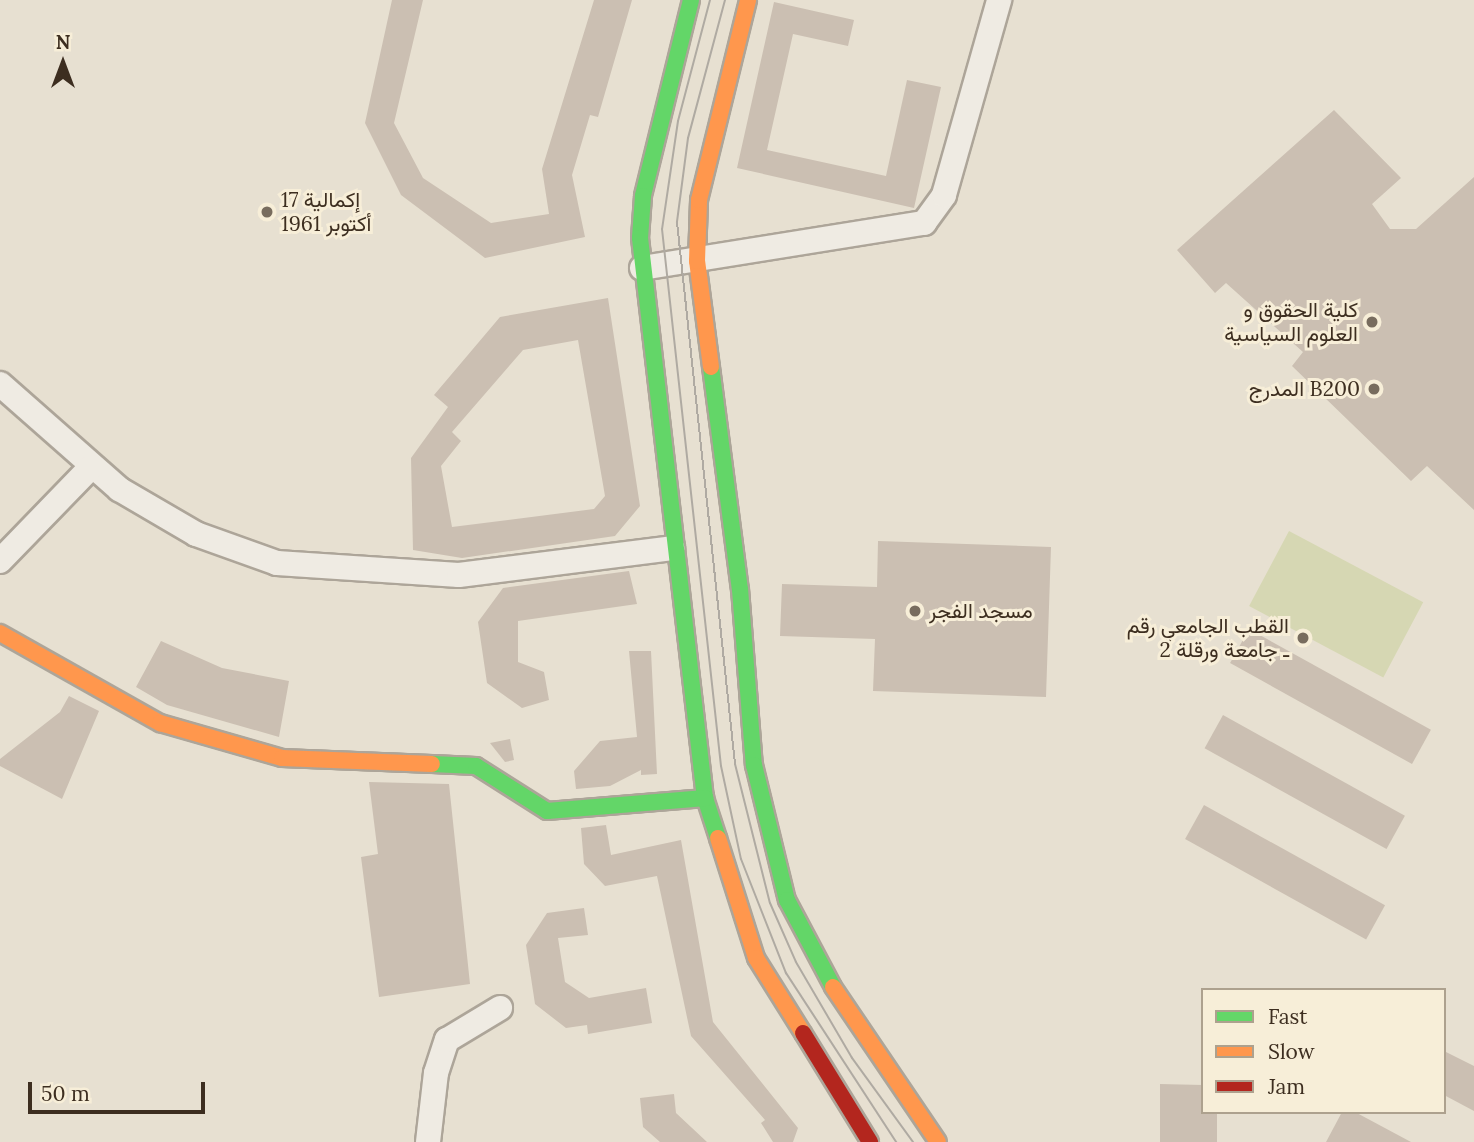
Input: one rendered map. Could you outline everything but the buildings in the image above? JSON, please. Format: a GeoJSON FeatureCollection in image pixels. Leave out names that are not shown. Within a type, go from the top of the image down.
{"type":"FeatureCollection","features":[{"type":"Feature","properties":{"kind":"street"},"geometry":{"type":"LineString","coordinates":[[691,0],[643,196],[642,268],[672,548],[705,798],[755,958],[870,1142]]}},
{"type":"Feature","properties":{"kind":"street"},"geometry":{"type":"LineString","coordinates":[[748,0],[699,200],[697,261],[740,589],[754,765],[768,839],[813,957],[938,1142]]}},
{"type":"Feature","properties":{"kind":"street"},"geometry":{"type":"LineString","coordinates":[[642,268],[924,223],[944,195],[999,0]]}},
{"type":"Feature","properties":{"kind":"street"},"geometry":{"type":"LineString","coordinates":[[0,384],[91,467],[196,534],[277,563],[460,575],[672,548]]}},
{"type":"Feature","properties":{"kind":"street"},"geometry":{"type":"LineString","coordinates":[[0,561],[91,467]]}},
{"type":"Feature","properties":{"kind":"street"},"geometry":{"type":"LineString","coordinates":[[0,633],[160,723],[282,758],[475,766],[547,811],[705,798]]}},
{"type":"Feature","properties":{"kind":"street"},"geometry":{"type":"LineString","coordinates":[[428,1142],[436,1073],[447,1040],[500,1008]]}},
{"type":"Feature","properties":{"kind":"green space"},"geometry":{"type":"Polygon","coordinates":[[[1289,531],[1423,602],[1383,677],[1249,606],[1289,531]]]}},
{"type":"Feature","properties":{"kind":"tram line"},"geometry":{"type":"LineString","coordinates":[[710,0],[678,121],[662,229],[721,766],[741,859],[786,973],[896,1142]]}},
{"type":"Feature","properties":{"kind":"tram line"},"geometry":{"type":"LineString","coordinates":[[725,0],[688,138],[677,222],[735,764],[770,903],[796,962],[852,1058],[913,1142]]}},
{"type":"Feature","properties":{"kind":"traffic: fast"},"geometry":{"type":"LineString","coordinates":[[691,0],[643,196],[640,238],[705,798],[718,838]]}},
{"type":"Feature","properties":{"kind":"traffic: fast"},"geometry":{"type":"LineString","coordinates":[[711,367],[740,589],[754,765],[787,900],[833,987]]}},
{"type":"Feature","properties":{"kind":"traffic: fast"},"geometry":{"type":"LineString","coordinates":[[432,764],[476,766],[547,811],[705,798]]}},
{"type":"Feature","properties":{"kind":"traffic: slow"},"geometry":{"type":"LineString","coordinates":[[711,367],[697,261],[699,200],[748,0]]}},
{"type":"Feature","properties":{"kind":"traffic: slow"},"geometry":{"type":"LineString","coordinates":[[0,633],[160,723],[282,758],[432,764]]}},
{"type":"Feature","properties":{"kind":"traffic: slow"},"geometry":{"type":"LineString","coordinates":[[718,838],[756,958],[803,1033]]}},
{"type":"Feature","properties":{"kind":"traffic: slow"},"geometry":{"type":"LineString","coordinates":[[833,987],[938,1142]]}},
{"type":"Feature","properties":{"kind":"traffic: jam"},"geometry":{"type":"LineString","coordinates":[[803,1033],[870,1142]]}},
{"type":"Feature","properties":{"kind":"place","name":"إكمالية 17 أكتوبر 1961"},"geometry":{"type":"Point","coordinates":[267,212]}},
{"type":"Feature","properties":{"kind":"place","name":"كلية الحقوق و العلوم السياسية"},"geometry":{"type":"Point","coordinates":[1372,322]}},
{"type":"Feature","properties":{"kind":"place","name":"المدرج B200"},"geometry":{"type":"Point","coordinates":[1374,389]}},
{"type":"Feature","properties":{"kind":"place","name":"مسجد الفجر"},"geometry":{"type":"Point","coordinates":[915,611]}},
{"type":"Feature","properties":{"kind":"place","name":"القطب الجامعي رقم 2 ـ جامعة ورقلة"},"geometry":{"type":"Point","coordinates":[1303,638]}}]}
